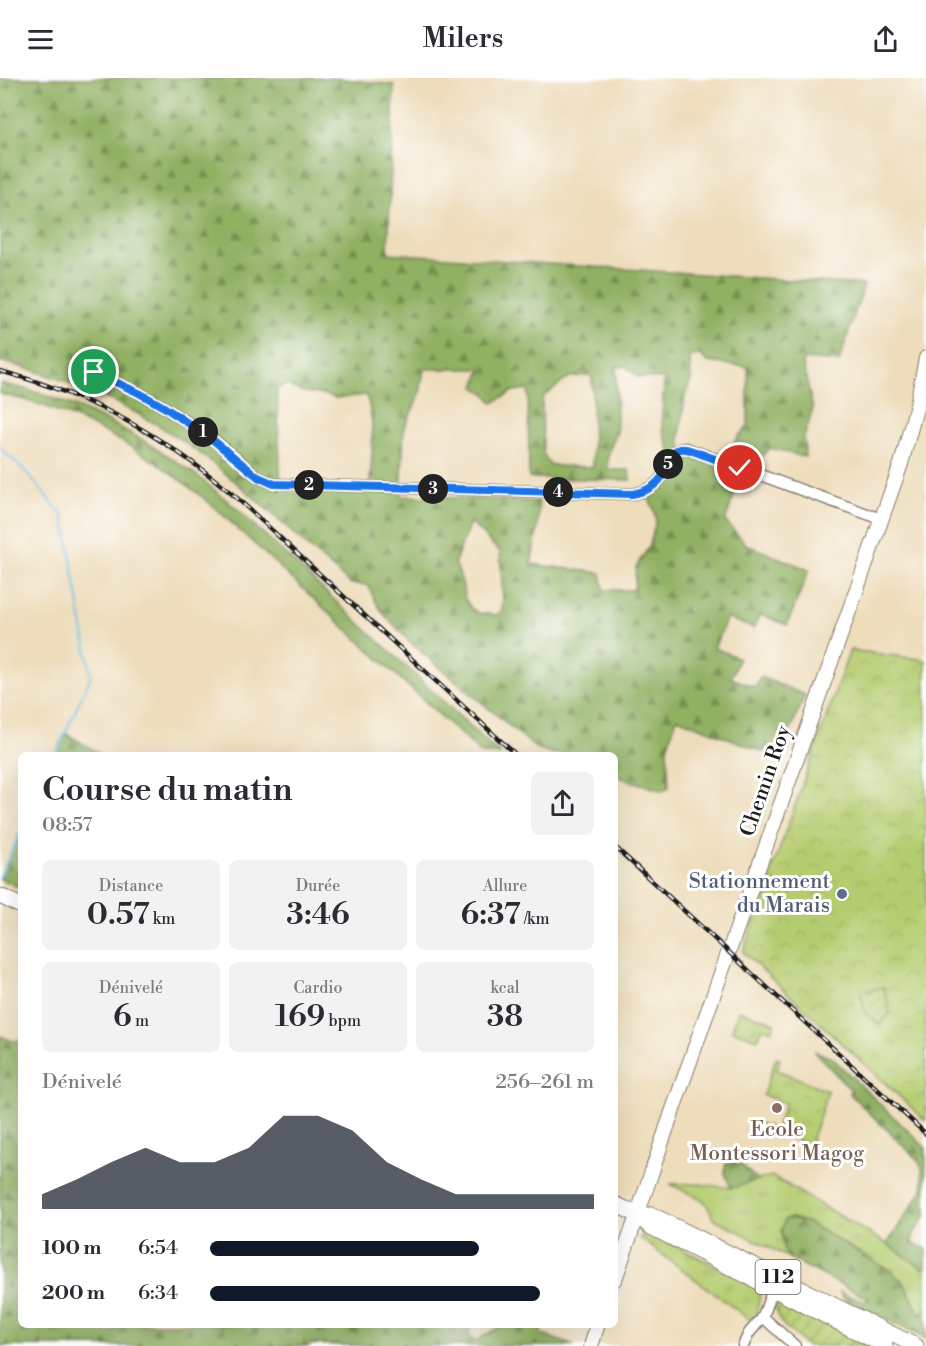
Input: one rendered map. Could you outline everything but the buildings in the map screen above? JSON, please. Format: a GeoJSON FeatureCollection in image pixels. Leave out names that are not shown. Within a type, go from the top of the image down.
{"type":"FeatureCollection","features":[{"type":"Feature","properties":{"kind":"main road"},"geometry":{"type":"LineString","coordinates":[[0,896],[18,905]]}},
{"type":"Feature","properties":{"kind":"main road","name":"112"},"geometry":{"type":"LineString","coordinates":[[618,1205],[638,1215],[652,1215],[885,1346]]}},
{"type":"Feature","properties":{"kind":"main road","name":"112"},"geometry":{"type":"LineString","coordinates":[[775,1283],[915,1346]]}},
{"type":"Feature","properties":{"kind":"street","name":"Chemin Roy"},"geometry":{"type":"LineString","coordinates":[[618,1271],[907,446],[926,358]]}},
{"type":"Feature","properties":{"kind":"street"},"geometry":{"type":"LineString","coordinates":[[94,372],[173,412],[213,440],[258,477],[274,484],[632,494],[644,492],[655,485],[663,475],[674,452],[686,448],[881,519]]}},
{"type":"Feature","properties":{"kind":"street"},"geometry":{"type":"LineString","coordinates":[[742,1346],[749,1333],[763,1317],[775,1283]]}},
{"type":"Feature","properties":{"kind":"street"},"geometry":{"type":"LineString","coordinates":[[763,1317],[795,1346]]}},
{"type":"Feature","properties":{"kind":"street"},"geometry":{"type":"LineString","coordinates":[[591,1346],[597,1328]]}},
{"type":"Feature","properties":{"kind":"green space"},"geometry":{"type":"Polygon","coordinates":[[[0,78],[335,78],[394,85],[388,253],[864,285],[839,362],[805,359],[803,364],[813,409],[804,437],[805,457],[770,448],[755,464],[737,458],[732,452],[735,441],[748,427],[748,367],[708,362],[700,355],[690,356],[691,380],[685,395],[680,436],[685,455],[741,475],[725,521],[747,545],[809,570],[787,625],[760,614],[754,628],[727,618],[714,648],[739,658],[731,678],[755,687],[760,677],[805,695],[779,758],[677,718],[667,748],[669,787],[663,791],[618,777],[618,752],[548,752],[536,748],[412,644],[383,613],[368,585],[351,584],[202,455],[131,410],[80,387],[0,361],[0,78]],[[625,366],[616,367],[617,433],[608,457],[608,470],[629,470],[630,480],[529,478],[528,389],[513,391],[493,403],[485,393],[475,387],[481,369],[424,369],[420,394],[404,428],[401,496],[539,501],[538,526],[531,564],[601,573],[604,590],[634,590],[636,567],[650,545],[656,520],[649,499],[665,486],[676,467],[663,431],[664,379],[639,377],[625,366]],[[590,375],[570,377],[544,396],[542,402],[543,453],[549,464],[593,467],[592,377],[590,375]],[[287,385],[277,388],[281,492],[369,493],[372,431],[366,395],[335,398],[304,392],[287,385]],[[470,522],[455,562],[465,599],[478,613],[497,615],[502,610],[503,603],[500,552],[470,522]]]}},
{"type":"Feature","properties":{"kind":"green space"},"geometry":{"type":"Polygon","coordinates":[[[0,383],[78,408],[127,431],[196,475],[239,511],[498,752],[480,752],[212,505],[164,468],[113,436],[86,423],[58,411],[0,394],[0,383]]]}},
{"type":"Feature","properties":{"kind":"green space"},"geometry":{"type":"Polygon","coordinates":[[[850,650],[926,660],[926,1121],[743,952],[850,650]]]}},
{"type":"Feature","properties":{"kind":"green space"},"geometry":{"type":"Polygon","coordinates":[[[65,733],[97,752],[57,752],[65,733]]]}},
{"type":"Feature","properties":{"kind":"green space"},"geometry":{"type":"Polygon","coordinates":[[[18,838],[18,887],[0,877],[18,838]]]}},
{"type":"Feature","properties":{"kind":"green space"},"geometry":{"type":"Polygon","coordinates":[[[884,987],[890,1012],[880,1025],[865,1013],[861,992],[884,987]]]}},
{"type":"Feature","properties":{"kind":"green space"},"geometry":{"type":"Polygon","coordinates":[[[739,1010],[775,1023],[772,1031],[762,1029],[758,1039],[732,1030],[739,1010]]]}},
{"type":"Feature","properties":{"kind":"green space"},"geometry":{"type":"Polygon","coordinates":[[[0,1036],[18,1040],[18,1328],[78,1328],[90,1332],[109,1333],[117,1328],[470,1328],[469,1334],[476,1341],[497,1328],[542,1328],[540,1334],[575,1346],[311,1344],[309,1346],[0,1346],[0,1036]]]}},
{"type":"Feature","properties":{"kind":"green space"},"geometry":{"type":"Polygon","coordinates":[[[814,1051],[832,1058],[926,1148],[926,1215],[913,1235],[913,1244],[926,1248],[926,1270],[887,1244],[923,1189],[922,1168],[918,1160],[850,1094],[851,1090],[814,1051]]]}},
{"type":"Feature","properties":{"kind":"green space"},"geometry":{"type":"Polygon","coordinates":[[[776,1058],[780,1059],[777,1070],[828,1091],[810,1144],[786,1136],[774,1137],[756,1125],[757,1123],[776,1129],[785,1103],[763,1095],[776,1058]]]}},
{"type":"Feature","properties":{"kind":"green space"},"geometry":{"type":"Polygon","coordinates":[[[734,1162],[758,1180],[731,1188],[725,1167],[726,1164],[734,1162]]]}},
{"type":"Feature","properties":{"kind":"green space"},"geometry":{"type":"Polygon","coordinates":[[[772,1176],[887,1244],[926,1270],[926,1308],[920,1317],[901,1279],[784,1250],[791,1259],[713,1218],[703,1200],[670,1184],[699,1184],[731,1188],[772,1176]]]}},
{"type":"Feature","properties":{"kind":"green space"},"geometry":{"type":"Polygon","coordinates":[[[792,1218],[809,1223],[897,1276],[920,1316],[926,1308],[926,1339],[844,1299],[840,1292],[864,1302],[869,1299],[791,1259],[784,1250],[781,1231],[785,1219],[792,1218]]]}},
{"type":"Feature","properties":{"kind":"green space"},"geometry":{"type":"Polygon","coordinates":[[[651,1233],[757,1287],[760,1296],[754,1323],[640,1238],[651,1233]]]}},
{"type":"Feature","properties":{"kind":"green space"},"geometry":{"type":"Polygon","coordinates":[[[781,1301],[874,1346],[806,1346],[782,1324],[776,1305],[781,1301]]]}},
{"type":"Feature","properties":{"kind":"waterway"},"geometry":{"type":"LineString","coordinates":[[0,448],[25,471],[64,517],[91,676],[57,752]]}},
{"type":"Feature","properties":{"kind":"waterway"},"geometry":{"type":"LineString","coordinates":[[0,877],[18,838]]}},
{"type":"Feature","properties":{"kind":"railway"},"geometry":{"type":"LineString","coordinates":[[0,371],[66,392],[97,406],[184,456],[238,499],[513,752]]}},
{"type":"Feature","properties":{"kind":"railway"},"geometry":{"type":"LineString","coordinates":[[618,850],[926,1134]]}},
{"type":"Feature","properties":{"kind":"place","name":"Stationnement du Marais"},"geometry":{"type":"Point","coordinates":[842,894]}},
{"type":"Feature","properties":{"kind":"place","name":"Ecole Montessori Magog"},"geometry":{"type":"Point","coordinates":[777,1108]}},
{"type":"Feature","properties":{"kind":"route"},"geometry":{"type":"LineString","coordinates":[[94,372],[164,407],[213,440],[258,477],[274,484],[632,494],[644,492],[655,485],[666,470],[671,456],[682,448],[740,468]]}}]}
